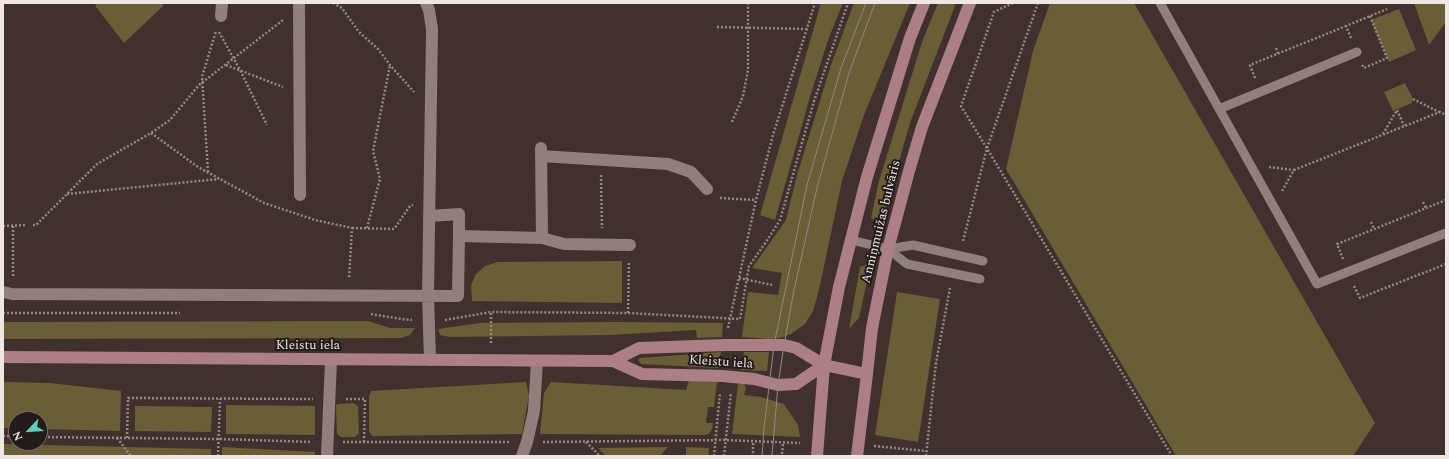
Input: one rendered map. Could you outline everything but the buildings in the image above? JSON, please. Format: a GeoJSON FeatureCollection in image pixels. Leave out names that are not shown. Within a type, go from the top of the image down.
{"type":"FeatureCollection","features":[{"type":"Feature","properties":{"kind":"street"},"geometry":{"type":"LineString","coordinates":[[221,16],[222,3]]}},
{"type":"Feature","properties":{"kind":"street"},"geometry":{"type":"LineString","coordinates":[[426,3],[429,10],[432,29],[432,111],[428,216],[428,321],[430,360]]}},
{"type":"Feature","properties":{"kind":"street","name":"Anniņmuižas bulvāris"},"geometry":{"type":"LineString","coordinates":[[817,456],[824,365],[839,287],[867,177],[910,38],[924,3]]}},
{"type":"Feature","properties":{"kind":"street","name":"Anniņmuižas bulvāris"},"geometry":{"type":"LineString","coordinates":[[857,456],[872,328],[888,249],[922,128],[970,3]]}},
{"type":"Feature","properties":{"kind":"street"},"geometry":{"type":"LineString","coordinates":[[299,5],[300,195]]}},
{"type":"Feature","properties":{"kind":"street"},"geometry":{"type":"LineString","coordinates":[[542,238],[541,152],[600,160],[668,164],[690,172],[707,189]]}},
{"type":"Feature","properties":{"kind":"street"},"geometry":{"type":"LineString","coordinates":[[8,293],[458,296],[459,214],[428,216]]}},
{"type":"Feature","properties":{"kind":"street"},"geometry":{"type":"LineString","coordinates":[[459,236],[542,238],[564,244],[630,245]]}},
{"type":"Feature","properties":{"kind":"street","name":"Kleistu iela"},"geometry":{"type":"LineString","coordinates":[[613,361],[639,348],[784,345],[796,348],[824,365],[867,374]]}},
{"type":"Feature","properties":{"kind":"street","name":"Kleistu iela"},"geometry":{"type":"LineString","coordinates":[[3,357],[613,361],[642,374],[722,376],[754,379],[778,385],[796,384],[824,365]]}},
{"type":"Feature","properties":{"kind":"street"},"geometry":{"type":"LineString","coordinates":[[327,456],[328,399],[331,360]]}},
{"type":"Feature","properties":{"kind":"street"},"geometry":{"type":"LineString","coordinates":[[522,456],[527,442],[534,411],[538,361]]}},
{"type":"Feature","properties":{"kind":"lane"},"geometry":{"type":"LineString","coordinates":[[1160,3],[1317,284],[1446,232]]}},
{"type":"Feature","properties":{"kind":"lane"},"geometry":{"type":"LineString","coordinates":[[1219,109],[1357,52]]}},
{"type":"Feature","properties":{"kind":"lane"},"geometry":{"type":"LineString","coordinates":[[851,240],[888,249],[913,245],[983,261]]}},
{"type":"Feature","properties":{"kind":"lane"},"geometry":{"type":"LineString","coordinates":[[888,249],[907,264],[980,279]]}},
{"type":"Feature","properties":{"kind":"path"},"geometry":{"type":"LineString","coordinates":[[333,3],[342,8],[359,32],[378,49],[390,65],[432,111]]}},
{"type":"Feature","properties":{"kind":"path"},"geometry":{"type":"LineString","coordinates":[[732,122],[743,96],[748,70],[748,3]]}},
{"type":"Feature","properties":{"kind":"path"},"geometry":{"type":"LineString","coordinates":[[728,330],[756,200],[773,135],[815,3]]}},
{"type":"Feature","properties":{"kind":"path"},"geometry":{"type":"LineString","coordinates":[[370,314],[401,319],[428,321],[441,321],[491,312],[628,313],[740,319],[748,266],[780,220],[814,101],[848,3]]}},
{"type":"Feature","properties":{"kind":"path"},"geometry":{"type":"LineString","coordinates":[[1013,3],[994,12],[960,106],[987,148],[1172,456]]}},
{"type":"Feature","properties":{"kind":"path"},"geometry":{"type":"LineString","coordinates":[[959,256],[987,148],[1038,3]]}},
{"type":"Feature","properties":{"kind":"path"},"geometry":{"type":"LineString","coordinates":[[33,225],[36,225],[97,164],[151,133],[170,120],[202,83],[299,5]]}},
{"type":"Feature","properties":{"kind":"path"},"geometry":{"type":"LineString","coordinates":[[1253,82],[1256,81],[1250,65],[1346,26],[1358,19],[1387,9]]}},
{"type":"Feature","properties":{"kind":"path"},"geometry":{"type":"LineString","coordinates":[[1346,26],[1364,68],[1387,58],[1370,16]]}},
{"type":"Feature","properties":{"kind":"path"},"geometry":{"type":"LineString","coordinates":[[717,27],[806,29]]}},
{"type":"Feature","properties":{"kind":"path"},"geometry":{"type":"LineString","coordinates":[[208,172],[202,77],[217,30],[240,70],[267,125]]}},
{"type":"Feature","properties":{"kind":"path"},"geometry":{"type":"LineString","coordinates":[[1276,48],[1278,54]]}},
{"type":"Feature","properties":{"kind":"path"},"geometry":{"type":"LineString","coordinates":[[225,64],[299,93]]}},
{"type":"Feature","properties":{"kind":"path"},"geometry":{"type":"LineString","coordinates":[[367,228],[380,179],[373,151],[390,65]]}},
{"type":"Feature","properties":{"kind":"path"},"geometry":{"type":"LineString","coordinates":[[1413,99],[1446,116]]}},
{"type":"Feature","properties":{"kind":"path"},"geometry":{"type":"LineString","coordinates":[[1383,135],[1397,110],[1404,126]]}},
{"type":"Feature","properties":{"kind":"path"},"geometry":{"type":"LineString","coordinates":[[1264,167],[1294,170],[1440,112]]}},
{"type":"Feature","properties":{"kind":"path"},"geometry":{"type":"LineString","coordinates":[[151,133],[198,167],[264,203],[315,220],[352,228],[394,229],[410,206],[429,198]]}},
{"type":"Feature","properties":{"kind":"path"},"geometry":{"type":"LineString","coordinates":[[600,160],[602,244]]}},
{"type":"Feature","properties":{"kind":"path"},"geometry":{"type":"LineString","coordinates":[[1280,195],[1294,170]]}},
{"type":"Feature","properties":{"kind":"path"},"geometry":{"type":"LineString","coordinates":[[66,194],[220,179]]}},
{"type":"Feature","properties":{"kind":"path"},"geometry":{"type":"LineString","coordinates":[[707,189],[710,197],[756,200]]}},
{"type":"Feature","properties":{"kind":"path"},"geometry":{"type":"LineString","coordinates":[[1446,200],[1337,244],[1360,298],[1446,264]]}},
{"type":"Feature","properties":{"kind":"path"},"geometry":{"type":"LineString","coordinates":[[1423,202],[1426,208]]}},
{"type":"Feature","properties":{"kind":"path"},"geometry":{"type":"LineString","coordinates":[[1371,222],[1374,229]]}},
{"type":"Feature","properties":{"kind":"path"},"geometry":{"type":"LineString","coordinates":[[3,226],[26,225]]}},
{"type":"Feature","properties":{"kind":"path"},"geometry":{"type":"LineString","coordinates":[[8,293],[13,226]]}},
{"type":"Feature","properties":{"kind":"path"},"geometry":{"type":"LineString","coordinates":[[349,283],[352,228]]}},
{"type":"Feature","properties":{"kind":"path"},"geometry":{"type":"LineString","coordinates":[[628,313],[630,245]]}},
{"type":"Feature","properties":{"kind":"path"},"geometry":{"type":"LineString","coordinates":[[926,456],[936,362],[954,273]]}},
{"type":"Feature","properties":{"kind":"path"},"geometry":{"type":"LineString","coordinates":[[739,278],[772,285]]}},
{"type":"Feature","properties":{"kind":"path"},"geometry":{"type":"LineString","coordinates":[[1394,284],[1397,289]]}},
{"type":"Feature","properties":{"kind":"path"},"geometry":{"type":"LineString","coordinates":[[490,360],[491,312]]}},
{"type":"Feature","properties":{"kind":"path"},"geometry":{"type":"LineString","coordinates":[[3,313],[186,313]]}},
{"type":"Feature","properties":{"kind":"path"},"geometry":{"type":"LineString","coordinates":[[714,456],[721,390]]}},
{"type":"Feature","properties":{"kind":"path"},"geometry":{"type":"LineString","coordinates":[[127,438],[128,398],[365,399],[364,442]]}},
{"type":"Feature","properties":{"kind":"path"},"geometry":{"type":"LineString","coordinates":[[218,456],[220,399]]}},
{"type":"Feature","properties":{"kind":"path"},"geometry":{"type":"LineString","coordinates":[[48,437],[219,439],[327,443],[715,440],[800,443]]}},
{"type":"Feature","properties":{"kind":"path"},"geometry":{"type":"LineString","coordinates":[[117,438],[131,456]]}},
{"type":"Feature","properties":{"kind":"path"},"geometry":{"type":"LineString","coordinates":[[586,442],[600,456]]}},
{"type":"Feature","properties":{"kind":"path"},"geometry":{"type":"LineString","coordinates":[[753,442],[753,453]]}},
{"type":"Feature","properties":{"kind":"path"},"geometry":{"type":"LineString","coordinates":[[782,454],[783,442]]}},
{"type":"Feature","properties":{"kind":"path"},"geometry":{"type":"LineString","coordinates":[[872,446],[926,451]]}},
{"type":"Feature","properties":{"kind":"shaded area"},"geometry":{"type":"Polygon","coordinates":[[[95,3],[163,3],[163,6],[124,43],[96,7],[95,3]]]}},
{"type":"Feature","properties":{"kind":"shaded area"},"geometry":{"type":"Polygon","coordinates":[[[821,3],[841,3],[842,5],[828,40],[810,97],[775,220],[760,215],[821,3]]]}},
{"type":"Feature","properties":{"kind":"shaded area"},"geometry":{"type":"Polygon","coordinates":[[[854,3],[910,3],[864,115],[842,181],[819,290],[813,311],[805,324],[791,334],[780,338],[769,339],[742,337],[748,292],[778,295],[782,273],[752,268],[786,220],[797,175],[831,65],[854,3]]]}},
{"type":"Feature","properties":{"kind":"shaded area"},"geometry":{"type":"Polygon","coordinates":[[[938,3],[956,3],[910,123],[880,225],[871,218],[879,181],[922,42],[938,3]]]}},
{"type":"Feature","properties":{"kind":"shaded area"},"geometry":{"type":"Polygon","coordinates":[[[1050,3],[1134,3],[1375,423],[1353,456],[1176,456],[1006,169],[1033,51],[1050,3]]]}},
{"type":"Feature","properties":{"kind":"shaded area"},"geometry":{"type":"Polygon","coordinates":[[[1414,3],[1446,3],[1446,22],[1429,45],[1414,3]]]}},
{"type":"Feature","properties":{"kind":"shaded area"},"geometry":{"type":"Polygon","coordinates":[[[1399,9],[1416,50],[1389,62],[1371,20],[1399,9]]]}},
{"type":"Feature","properties":{"kind":"shaded area"},"geometry":{"type":"Polygon","coordinates":[[[1405,83],[1413,99],[1412,103],[1393,111],[1384,92],[1405,83]]]}},
{"type":"Feature","properties":{"kind":"shaded area"},"geometry":{"type":"Polygon","coordinates":[[[622,261],[622,303],[472,301],[471,285],[476,274],[485,266],[498,262],[622,261]]]}},
{"type":"Feature","properties":{"kind":"shaded area"},"geometry":{"type":"Polygon","coordinates":[[[871,263],[859,318],[849,329],[860,267],[871,263]]]}},
{"type":"Feature","properties":{"kind":"shaded area"},"geometry":{"type":"Polygon","coordinates":[[[897,292],[940,299],[918,442],[875,435],[897,292]]]}},
{"type":"Feature","properties":{"kind":"shaded area"},"geometry":{"type":"Polygon","coordinates":[[[368,321],[390,328],[415,328],[410,335],[401,338],[3,339],[3,322],[368,321]]]}},
{"type":"Feature","properties":{"kind":"shaded area"},"geometry":{"type":"Polygon","coordinates":[[[480,323],[723,323],[722,337],[697,338],[696,330],[610,335],[450,337],[440,335],[438,329],[480,323]]]}},
{"type":"Feature","properties":{"kind":"shaded area"},"geometry":{"type":"Polygon","coordinates":[[[721,352],[718,368],[641,364],[638,360],[640,358],[721,352]]]}},
{"type":"Feature","properties":{"kind":"shaded area"},"geometry":{"type":"Polygon","coordinates":[[[744,352],[769,352],[767,371],[741,370],[744,352]]]}},
{"type":"Feature","properties":{"kind":"shaded area"},"geometry":{"type":"Polygon","coordinates":[[[689,380],[717,382],[714,407],[708,407],[706,423],[713,423],[709,434],[540,434],[544,393],[551,382],[686,390],[689,380]]]}},
{"type":"Feature","properties":{"kind":"shaded area"},"geometry":{"type":"Polygon","coordinates":[[[3,382],[50,383],[121,391],[120,431],[48,429],[48,411],[8,411],[8,428],[3,428],[3,382]]]}},
{"type":"Feature","properties":{"kind":"shaded area"},"geometry":{"type":"Polygon","coordinates":[[[526,382],[529,396],[522,434],[372,436],[369,431],[369,396],[371,391],[526,382]]]}},
{"type":"Feature","properties":{"kind":"shaded area"},"geometry":{"type":"Polygon","coordinates":[[[738,384],[744,384],[746,388],[744,395],[761,397],[784,404],[798,425],[800,437],[732,434],[738,384]]]}},
{"type":"Feature","properties":{"kind":"shaded area"},"geometry":{"type":"Polygon","coordinates":[[[353,403],[358,406],[359,433],[355,437],[341,437],[337,434],[336,405],[353,403]]]}},
{"type":"Feature","properties":{"kind":"shaded area"},"geometry":{"type":"Polygon","coordinates":[[[226,405],[315,406],[315,435],[226,434],[226,405]]]}},
{"type":"Feature","properties":{"kind":"shaded area"},"geometry":{"type":"Polygon","coordinates":[[[135,406],[212,407],[211,432],[135,431],[135,406]]]}},
{"type":"Feature","properties":{"kind":"shaded area"},"geometry":{"type":"Polygon","coordinates":[[[3,444],[8,444],[8,451],[48,451],[48,445],[211,449],[211,456],[3,456],[3,444]]]}},
{"type":"Feature","properties":{"kind":"shaded area"},"geometry":{"type":"Polygon","coordinates":[[[222,447],[315,452],[315,456],[222,456],[222,447]]]}},
{"type":"Feature","properties":{"kind":"shaded area"},"geometry":{"type":"Polygon","coordinates":[[[668,447],[660,456],[606,456],[598,448],[668,447]]]}},
{"type":"Feature","properties":{"kind":"shaded area"},"geometry":{"type":"Polygon","coordinates":[[[686,447],[709,448],[708,456],[686,456],[686,447]]]}},
{"type":"Feature","properties":{"kind":"tram line"},"geometry":{"type":"LineString","coordinates":[[762,456],[774,345],[807,185],[841,68],[866,3]]}},
{"type":"Feature","properties":{"kind":"tram line"},"geometry":{"type":"LineString","coordinates":[[772,456],[778,385],[784,345],[794,290],[817,188],[849,73],[875,3]]}}]}
